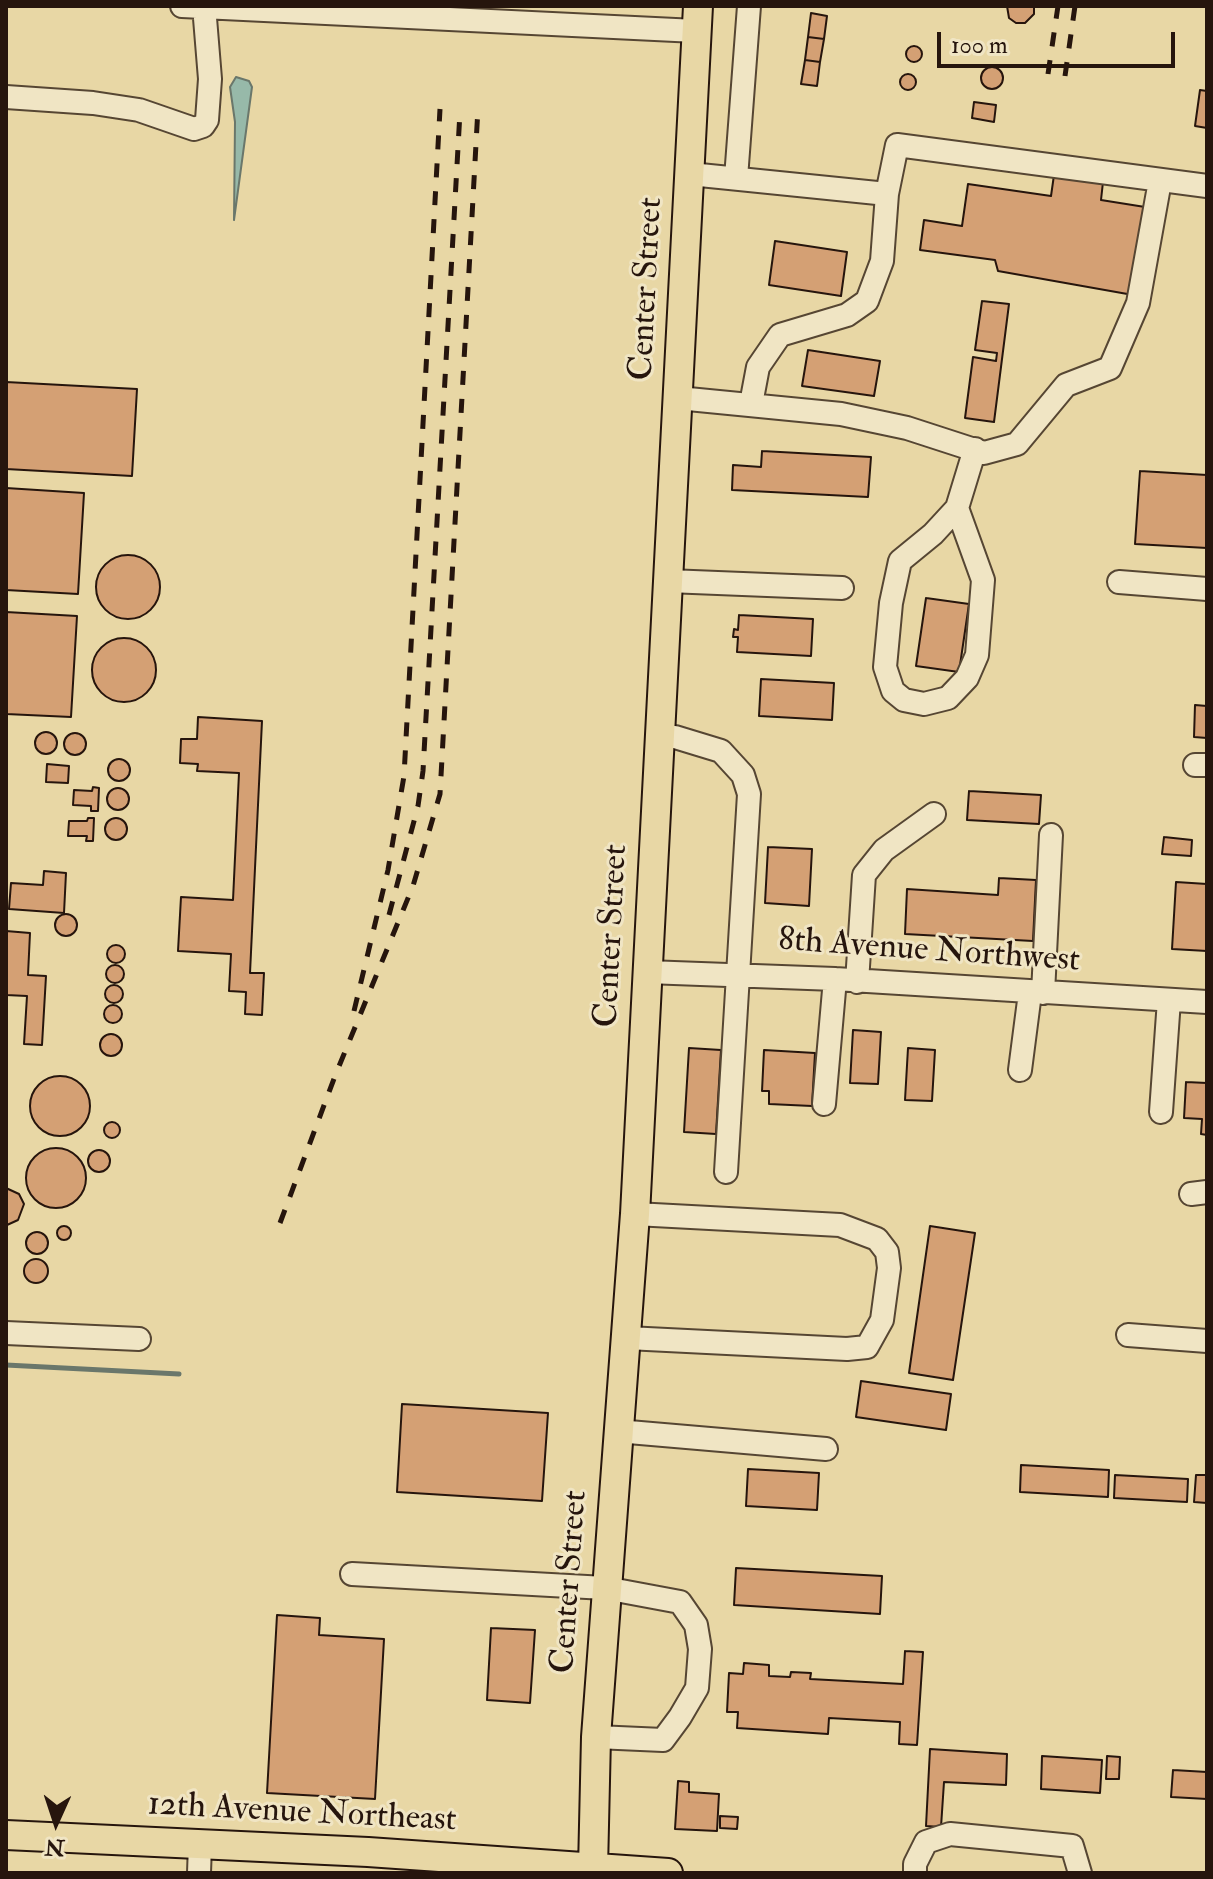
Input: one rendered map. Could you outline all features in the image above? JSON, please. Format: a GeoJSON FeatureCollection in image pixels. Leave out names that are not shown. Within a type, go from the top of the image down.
{"type":"FeatureCollection","features":[{"type":"Feature","properties":{"kind":"main road","name":"Center Street"},"geometry":{"type":"LineString","coordinates":[[593,1871],[596,1737],[605,1588],[635,1214],[697,19]]}},
{"type":"Feature","properties":{"kind":"main road","name":"12th Avenue Northeast"},"geometry":{"type":"LineString","coordinates":[[6,1835],[668,1873]]}},
{"type":"Feature","properties":{"kind":"street"},"geometry":{"type":"LineString","coordinates":[[6,97],[93,103],[139,110],[194,129],[203,126],[207,120],[210,79],[197,6],[697,19]]}},
{"type":"Feature","properties":{"kind":"street"},"geometry":{"type":"LineString","coordinates":[[736,178],[749,6]]}},
{"type":"Feature","properties":{"kind":"street"},"geometry":{"type":"LineString","coordinates":[[751,404],[758,367],[780,335],[847,315],[867,301],[882,261],[887,194],[897,145],[1207,186]]}},
{"type":"Feature","properties":{"kind":"street"},"geometry":{"type":"LineString","coordinates":[[690,174],[887,194]]}},
{"type":"Feature","properties":{"kind":"street"},"geometry":{"type":"LineString","coordinates":[[678,398],[841,414],[907,428],[984,453],[1017,444],[1066,385],[1110,368],[1138,303],[1160,181]]}},
{"type":"Feature","properties":{"kind":"street"},"geometry":{"type":"LineString","coordinates":[[957,508],[983,580],[977,655],[967,678],[948,698],[924,704],[904,700],[893,691],[885,667],[891,603],[900,561],[933,534],[957,508],[975,449]]}},
{"type":"Feature","properties":{"kind":"street"},"geometry":{"type":"LineString","coordinates":[[668,581],[842,588]]}},
{"type":"Feature","properties":{"kind":"street"},"geometry":{"type":"LineString","coordinates":[[1119,582],[1207,589]]}},
{"type":"Feature","properties":{"kind":"street"},"geometry":{"type":"LineString","coordinates":[[660,737],[675,737],[721,751],[743,775],[749,794],[726,1172]]}},
{"type":"Feature","properties":{"kind":"street"},"geometry":{"type":"LineString","coordinates":[[824,1104],[864,875],[884,850],[934,814]]}},
{"type":"Feature","properties":{"kind":"street"},"geometry":{"type":"LineString","coordinates":[[1020,1070],[1036,993],[1051,835]]}},
{"type":"Feature","properties":{"kind":"street","name":"8th Avenue Northwest"},"geometry":{"type":"LineString","coordinates":[[647,972],[1207,1002]]}},
{"type":"Feature","properties":{"kind":"street"},"geometry":{"type":"LineString","coordinates":[[1161,1112],[1169,1000]]}},
{"type":"Feature","properties":{"kind":"street"},"geometry":{"type":"LineString","coordinates":[[627,1338],[867,1347],[882,1320],[889,1268],[887,1252],[877,1239],[840,1225],[635,1214]]}},
{"type":"Feature","properties":{"kind":"street"},"geometry":{"type":"LineString","coordinates":[[6,1333],[139,1339]]}},
{"type":"Feature","properties":{"kind":"street"},"geometry":{"type":"LineString","coordinates":[[1128,1335],[1207,1341]]}},
{"type":"Feature","properties":{"kind":"street"},"geometry":{"type":"LineString","coordinates":[[617,1431],[826,1449]]}},
{"type":"Feature","properties":{"kind":"street"},"geometry":{"type":"LineString","coordinates":[[352,1574],[605,1588],[680,1602],[696,1625],[700,1649],[697,1688],[663,1740],[596,1737]]}},
{"type":"Feature","properties":{"kind":"street"},"geometry":{"type":"LineString","coordinates":[[915,1873],[915,1864],[926,1842],[950,1834],[1072,1846],[1080,1873]]}},
{"type":"Feature","properties":{"kind":"street"},"geometry":{"type":"LineString","coordinates":[[199,1873],[200,1844]]}},
{"type":"Feature","properties":{"kind":"shaded area"},"geometry":{"type":"Polygon","coordinates":[[[236,77],[249,81],[252,87],[234,220],[235,122],[230,87],[236,77]]]}},
{"type":"Feature","properties":{"kind":"building"},"geometry":{"type":"Polygon","coordinates":[[[1007,6],[1034,6],[1034,14],[1025,23],[1016,23],[1009,18],[1007,6]]]}},
{"type":"Feature","properties":{"kind":"building"},"geometry":{"type":"Polygon","coordinates":[[[811,13],[827,16],[824,39],[808,37],[811,13]]]}},
{"type":"Feature","properties":{"kind":"building"},"geometry":{"type":"Polygon","coordinates":[[[808,37],[824,39],[820,62],[805,60],[808,37]]]}},
{"type":"Feature","properties":{"kind":"building"},"geometry":{"type":"Polygon","coordinates":[[[914,46],[920,48],[920,60],[914,62],[908,60],[906,54],[908,48],[914,46]]]}},
{"type":"Feature","properties":{"kind":"building"},"geometry":{"type":"Polygon","coordinates":[[[805,60],[820,62],[817,86],[801,84],[805,60]]]}},
{"type":"Feature","properties":{"kind":"building"},"geometry":{"type":"Polygon","coordinates":[[[992,67],[1003,78],[992,89],[981,78],[992,67]]]}},
{"type":"Feature","properties":{"kind":"building"},"geometry":{"type":"Polygon","coordinates":[[[908,74],[914,76],[914,88],[908,90],[902,88],[900,82],[902,76],[908,74]]]}},
{"type":"Feature","properties":{"kind":"building"},"geometry":{"type":"Polygon","coordinates":[[[1200,90],[1207,91],[1207,128],[1195,126],[1200,90]]]}},
{"type":"Feature","properties":{"kind":"building"},"geometry":{"type":"Polygon","coordinates":[[[974,102],[996,105],[994,122],[972,118],[974,102]]]}},
{"type":"Feature","properties":{"kind":"building"},"geometry":{"type":"Polygon","coordinates":[[[1054,175],[1103,182],[1101,200],[1145,207],[1133,295],[998,271],[995,260],[920,250],[924,220],[962,226],[968,184],[1051,196],[1054,175]]]}},
{"type":"Feature","properties":{"kind":"building"},"geometry":{"type":"Polygon","coordinates":[[[775,241],[847,252],[841,296],[769,285],[775,241]]]}},
{"type":"Feature","properties":{"kind":"building"},"geometry":{"type":"Polygon","coordinates":[[[982,301],[1009,304],[994,422],[965,418],[973,357],[996,361],[997,353],[975,350],[982,301]]]}},
{"type":"Feature","properties":{"kind":"building"},"geometry":{"type":"Polygon","coordinates":[[[808,350],[880,361],[874,396],[802,386],[808,350]]]}},
{"type":"Feature","properties":{"kind":"building"},"geometry":{"type":"Polygon","coordinates":[[[6,382],[137,389],[132,476],[6,469],[6,382]]]}},
{"type":"Feature","properties":{"kind":"building"},"geometry":{"type":"Polygon","coordinates":[[[762,451],[871,457],[868,497],[732,490],[733,465],[761,467],[762,451]]]}},
{"type":"Feature","properties":{"kind":"building"},"geometry":{"type":"Polygon","coordinates":[[[1140,471],[1207,475],[1207,548],[1135,544],[1140,471]]]}},
{"type":"Feature","properties":{"kind":"building"},"geometry":{"type":"Polygon","coordinates":[[[6,488],[84,493],[78,594],[6,590],[6,488]]]}},
{"type":"Feature","properties":{"kind":"building"},"geometry":{"type":"Polygon","coordinates":[[[128,555],[151,564],[160,587],[151,610],[128,619],[105,610],[96,587],[105,564],[128,555]]]}},
{"type":"Feature","properties":{"kind":"building"},"geometry":{"type":"Polygon","coordinates":[[[926,598],[969,604],[959,672],[916,666],[926,598]]]}},
{"type":"Feature","properties":{"kind":"building"},"geometry":{"type":"Polygon","coordinates":[[[6,612],[77,616],[71,717],[6,714],[6,612]]]}},
{"type":"Feature","properties":{"kind":"building"},"geometry":{"type":"Polygon","coordinates":[[[739,615],[813,619],[811,656],[737,652],[738,637],[733,637],[734,629],[738,630],[739,615]]]}},
{"type":"Feature","properties":{"kind":"building"},"geometry":{"type":"Polygon","coordinates":[[[124,638],[147,647],[156,670],[147,693],[124,702],[101,693],[92,670],[101,647],[124,638]]]}},
{"type":"Feature","properties":{"kind":"building"},"geometry":{"type":"Polygon","coordinates":[[[761,679],[834,683],[832,720],[759,716],[761,679]]]}},
{"type":"Feature","properties":{"kind":"building"},"geometry":{"type":"Polygon","coordinates":[[[1195,705],[1207,706],[1207,738],[1194,737],[1195,705]]]}},
{"type":"Feature","properties":{"kind":"building"},"geometry":{"type":"Polygon","coordinates":[[[198,717],[262,721],[250,973],[264,973],[262,1015],[245,1014],[246,992],[229,991],[231,954],[178,951],[181,897],[233,900],[239,773],[197,771],[198,764],[180,763],[181,739],[197,739],[198,717]]]}},
{"type":"Feature","properties":{"kind":"building"},"geometry":{"type":"Polygon","coordinates":[[[46,732],[57,743],[46,754],[35,743],[46,732]]]}},
{"type":"Feature","properties":{"kind":"building"},"geometry":{"type":"Polygon","coordinates":[[[75,733],[83,736],[86,744],[83,752],[75,755],[67,752],[64,744],[67,736],[75,733]]]}},
{"type":"Feature","properties":{"kind":"building"},"geometry":{"type":"Polygon","coordinates":[[[119,759],[130,770],[119,781],[108,770],[119,759]]]}},
{"type":"Feature","properties":{"kind":"building"},"geometry":{"type":"Polygon","coordinates":[[[47,764],[69,766],[68,783],[46,782],[47,764]]]}},
{"type":"Feature","properties":{"kind":"building"},"geometry":{"type":"Polygon","coordinates":[[[93,787],[99,788],[98,811],[91,811],[91,806],[73,805],[74,790],[92,791],[93,787]]]}},
{"type":"Feature","properties":{"kind":"building"},"geometry":{"type":"Polygon","coordinates":[[[118,788],[129,799],[118,810],[107,799],[118,788]]]}},
{"type":"Feature","properties":{"kind":"building"},"geometry":{"type":"Polygon","coordinates":[[[969,791],[1041,795],[1039,824],[967,820],[969,791]]]}},
{"type":"Feature","properties":{"kind":"building"},"geometry":{"type":"Polygon","coordinates":[[[94,818],[93,841],[86,841],[87,836],[68,836],[69,821],[87,821],[94,818]]]}},
{"type":"Feature","properties":{"kind":"building"},"geometry":{"type":"Polygon","coordinates":[[[116,818],[127,829],[116,840],[105,829],[116,818]]]}},
{"type":"Feature","properties":{"kind":"building"},"geometry":{"type":"Polygon","coordinates":[[[1164,837],[1192,840],[1191,856],[1162,854],[1164,837]]]}},
{"type":"Feature","properties":{"kind":"building"},"geometry":{"type":"Polygon","coordinates":[[[768,847],[812,849],[809,906],[765,903],[768,847]]]}},
{"type":"Feature","properties":{"kind":"building"},"geometry":{"type":"Polygon","coordinates":[[[44,871],[66,873],[64,913],[9,909],[11,883],[43,885],[44,871]]]}},
{"type":"Feature","properties":{"kind":"building"},"geometry":{"type":"Polygon","coordinates":[[[999,878],[1036,880],[1033,941],[905,934],[907,889],[998,895],[999,878]]]}},
{"type":"Feature","properties":{"kind":"building"},"geometry":{"type":"Polygon","coordinates":[[[1176,882],[1207,884],[1207,951],[1172,949],[1176,882]]]}},
{"type":"Feature","properties":{"kind":"building"},"geometry":{"type":"Polygon","coordinates":[[[66,914],[74,917],[77,925],[74,933],[66,936],[58,933],[55,925],[58,917],[66,914]]]}},
{"type":"Feature","properties":{"kind":"building"},"geometry":{"type":"Polygon","coordinates":[[[6,931],[30,933],[28,975],[46,976],[42,1045],[24,1044],[27,996],[6,995],[6,931]]]}},
{"type":"Feature","properties":{"kind":"building"},"geometry":{"type":"Polygon","coordinates":[[[116,945],[125,954],[116,963],[107,954],[116,945]]]}},
{"type":"Feature","properties":{"kind":"building"},"geometry":{"type":"Polygon","coordinates":[[[115,965],[124,974],[115,983],[106,974],[115,965]]]}},
{"type":"Feature","properties":{"kind":"building"},"geometry":{"type":"Polygon","coordinates":[[[114,985],[123,994],[114,1003],[105,994],[114,985]]]}},
{"type":"Feature","properties":{"kind":"building"},"geometry":{"type":"Polygon","coordinates":[[[113,1005],[122,1014],[113,1023],[104,1014],[113,1005]]]}},
{"type":"Feature","properties":{"kind":"building"},"geometry":{"type":"Polygon","coordinates":[[[853,1030],[881,1032],[878,1084],[850,1083],[853,1030]]]}},
{"type":"Feature","properties":{"kind":"building"},"geometry":{"type":"Polygon","coordinates":[[[111,1034],[119,1037],[122,1045],[119,1053],[111,1056],[103,1053],[100,1045],[103,1037],[111,1034]]]}},
{"type":"Feature","properties":{"kind":"building"},"geometry":{"type":"Polygon","coordinates":[[[689,1048],[721,1050],[716,1134],[684,1132],[689,1048]]]}},
{"type":"Feature","properties":{"kind":"building"},"geometry":{"type":"Polygon","coordinates":[[[908,1048],[935,1050],[932,1101],[905,1100],[908,1048]]]}},
{"type":"Feature","properties":{"kind":"building"},"geometry":{"type":"Polygon","coordinates":[[[764,1050],[815,1053],[812,1106],[769,1104],[769,1091],[762,1091],[764,1050]]]}},
{"type":"Feature","properties":{"kind":"building"},"geometry":{"type":"Polygon","coordinates":[[[60,1076],[81,1085],[90,1106],[81,1127],[60,1136],[39,1127],[30,1106],[39,1085],[60,1076]]]}},
{"type":"Feature","properties":{"kind":"building"},"geometry":{"type":"Polygon","coordinates":[[[1186,1082],[1207,1083],[1207,1135],[1201,1134],[1202,1119],[1184,1118],[1186,1082]]]}},
{"type":"Feature","properties":{"kind":"building"},"geometry":{"type":"Polygon","coordinates":[[[112,1122],[118,1124],[118,1136],[112,1138],[106,1136],[104,1130],[106,1124],[112,1122]]]}},
{"type":"Feature","properties":{"kind":"building"},"geometry":{"type":"Polygon","coordinates":[[[56,1148],[77,1157],[86,1178],[77,1199],[56,1208],[35,1199],[26,1178],[35,1157],[56,1148]]]}},
{"type":"Feature","properties":{"kind":"building"},"geometry":{"type":"Polygon","coordinates":[[[99,1150],[107,1153],[110,1161],[107,1169],[99,1172],[91,1169],[88,1161],[91,1153],[99,1150]]]}},
{"type":"Feature","properties":{"kind":"building"},"geometry":{"type":"Polygon","coordinates":[[[6,1188],[19,1194],[24,1204],[18,1220],[7,1225],[6,1188]]]}},
{"type":"Feature","properties":{"kind":"building"},"geometry":{"type":"Polygon","coordinates":[[[64,1226],[71,1233],[64,1240],[57,1233],[64,1226]]]}},
{"type":"Feature","properties":{"kind":"building"},"geometry":{"type":"Polygon","coordinates":[[[930,1226],[975,1233],[953,1380],[909,1373],[930,1226]]]}},
{"type":"Feature","properties":{"kind":"building"},"geometry":{"type":"Polygon","coordinates":[[[37,1232],[45,1235],[48,1243],[45,1251],[37,1254],[29,1251],[26,1243],[29,1235],[37,1232]]]}},
{"type":"Feature","properties":{"kind":"building"},"geometry":{"type":"Polygon","coordinates":[[[36,1259],[44,1263],[48,1271],[44,1279],[36,1283],[28,1279],[24,1271],[28,1263],[36,1259]]]}},
{"type":"Feature","properties":{"kind":"building"},"geometry":{"type":"Polygon","coordinates":[[[861,1381],[951,1394],[946,1430],[856,1417],[861,1381]]]}},
{"type":"Feature","properties":{"kind":"building"},"geometry":{"type":"Polygon","coordinates":[[[402,1404],[548,1413],[542,1501],[397,1492],[402,1404]]]}},
{"type":"Feature","properties":{"kind":"building"},"geometry":{"type":"Polygon","coordinates":[[[1021,1465],[1109,1470],[1108,1497],[1020,1492],[1021,1465]]]}},
{"type":"Feature","properties":{"kind":"building"},"geometry":{"type":"Polygon","coordinates":[[[748,1469],[819,1473],[817,1510],[746,1506],[748,1469]]]}},
{"type":"Feature","properties":{"kind":"building"},"geometry":{"type":"Polygon","coordinates":[[[1115,1475],[1188,1479],[1187,1502],[1114,1498],[1115,1475]]]}},
{"type":"Feature","properties":{"kind":"building"},"geometry":{"type":"Polygon","coordinates":[[[1196,1475],[1207,1475],[1207,1503],[1194,1502],[1196,1475]]]}},
{"type":"Feature","properties":{"kind":"building"},"geometry":{"type":"Polygon","coordinates":[[[736,1568],[882,1576],[880,1614],[734,1605],[736,1568]]]}},
{"type":"Feature","properties":{"kind":"building"},"geometry":{"type":"Polygon","coordinates":[[[277,1615],[320,1618],[319,1635],[384,1639],[375,1799],[267,1793],[277,1615]]]}},
{"type":"Feature","properties":{"kind":"building"},"geometry":{"type":"Polygon","coordinates":[[[491,1628],[535,1630],[530,1703],[487,1700],[491,1628]]]}},
{"type":"Feature","properties":{"kind":"building"},"geometry":{"type":"Polygon","coordinates":[[[905,1651],[923,1652],[917,1745],[899,1744],[900,1722],[829,1718],[828,1734],[737,1728],[738,1712],[727,1712],[729,1673],[743,1674],[744,1663],[769,1665],[769,1676],[790,1677],[791,1672],[811,1673],[810,1679],[903,1684],[905,1651]]]}},
{"type":"Feature","properties":{"kind":"building"},"geometry":{"type":"Polygon","coordinates":[[[930,1749],[1007,1754],[1006,1785],[944,1782],[941,1827],[926,1826],[930,1749]]]}},
{"type":"Feature","properties":{"kind":"building"},"geometry":{"type":"Polygon","coordinates":[[[1042,1756],[1102,1760],[1100,1793],[1041,1789],[1042,1756]]]}},
{"type":"Feature","properties":{"kind":"building"},"geometry":{"type":"Polygon","coordinates":[[[1107,1756],[1120,1757],[1119,1779],[1106,1779],[1107,1756]]]}},
{"type":"Feature","properties":{"kind":"building"},"geometry":{"type":"Polygon","coordinates":[[[1173,1770],[1207,1772],[1207,1799],[1171,1797],[1173,1770]]]}},
{"type":"Feature","properties":{"kind":"building"},"geometry":{"type":"Polygon","coordinates":[[[678,1781],[689,1782],[689,1792],[719,1794],[717,1831],[675,1829],[678,1781]]]}},
{"type":"Feature","properties":{"kind":"building"},"geometry":{"type":"Polygon","coordinates":[[[720,1816],[738,1817],[737,1829],[720,1828],[720,1816]]]}},
{"type":"Feature","properties":{"kind":"waterway"},"geometry":{"type":"LineString","coordinates":[[6,1365],[179,1374]]}},
{"type":"Feature","properties":{"kind":"railway"},"geometry":{"type":"LineString","coordinates":[[1048,74],[1058,6]]}},
{"type":"Feature","properties":{"kind":"railway"},"geometry":{"type":"LineString","coordinates":[[1065,76],[1075,6]]}},
{"type":"Feature","properties":{"kind":"railway"},"geometry":{"type":"LineString","coordinates":[[280,1223],[335,1076],[413,886],[440,794],[478,108]]}},
{"type":"Feature","properties":{"kind":"railway"},"geometry":{"type":"LineString","coordinates":[[354,1011],[388,870],[404,776],[440,109]]}},
{"type":"Feature","properties":{"kind":"railway"},"geometry":{"type":"LineString","coordinates":[[389,915],[418,806],[423,771],[460,112]]}}]}
